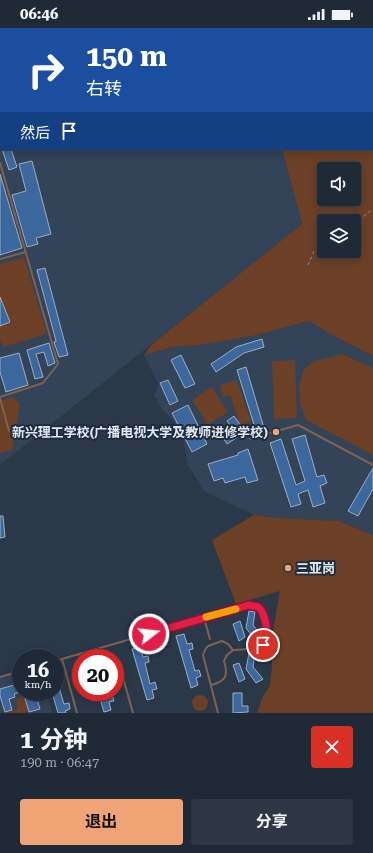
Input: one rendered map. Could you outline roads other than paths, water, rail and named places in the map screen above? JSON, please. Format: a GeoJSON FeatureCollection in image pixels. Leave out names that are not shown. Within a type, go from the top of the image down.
{"type":"FeatureCollection","features":[{"type":"Feature","properties":{"kind":"lane"},"geometry":{"type":"LineString","coordinates":[[0,163],[58,364],[43,383],[0,398],[9,430]]}},
{"type":"Feature","properties":{"kind":"lane"},"geometry":{"type":"LineString","coordinates":[[0,259],[26,252]]}},
{"type":"Feature","properties":{"kind":"lane"},"geometry":{"type":"LineString","coordinates":[[250,439],[298,425],[373,465]]}},
{"type":"Feature","properties":{"kind":"lane"},"geometry":{"type":"LineString","coordinates":[[97,649],[249,605],[257,607],[262,611],[264,619],[266,639],[263,645],[260,648],[233,650],[227,655],[224,661],[226,666],[225,677],[222,681],[211,685]]}},
{"type":"Feature","properties":{"kind":"lane"},"geometry":{"type":"LineString","coordinates":[[204,618],[210,639]]}},
{"type":"Feature","properties":{"kind":"lane"},"geometry":{"type":"LineString","coordinates":[[218,713],[203,656],[208,646],[222,641],[228,644],[233,650]]}},
{"type":"Feature","properties":{"kind":"lane"},"geometry":{"type":"LineString","coordinates":[[64,666],[77,713]]}},
{"type":"Feature","properties":{"kind":"lane"},"geometry":{"type":"LineString","coordinates":[[0,677],[12,674]]}},
{"type":"Feature","properties":{"kind":"lane"},"geometry":{"type":"LineString","coordinates":[[124,681],[133,713]]}},
{"type":"Feature","properties":{"kind":"place","name":"新兴理工学校(广播电视大学及教师进修学校)"},"geometry":{"type":"Point","coordinates":[276,432]}},
{"type":"Feature","properties":{"kind":"place","name":"三亚岗"},"geometry":{"type":"Point","coordinates":[288,568]}}]}
